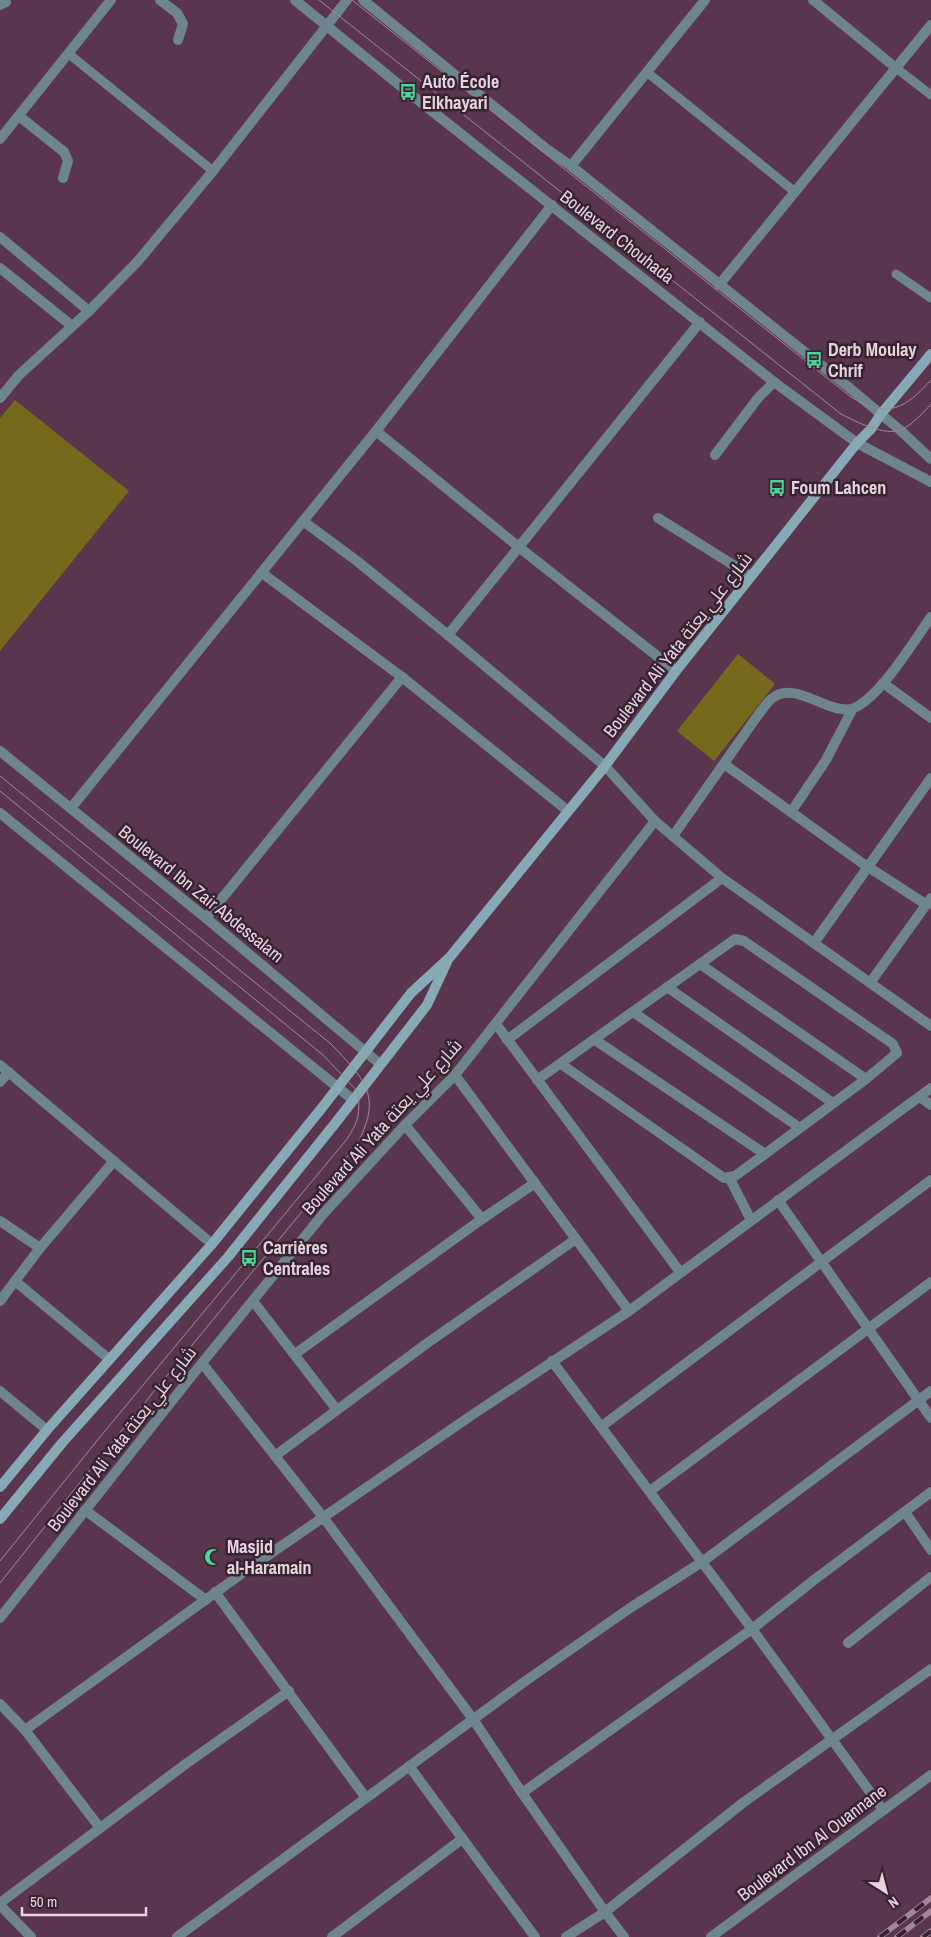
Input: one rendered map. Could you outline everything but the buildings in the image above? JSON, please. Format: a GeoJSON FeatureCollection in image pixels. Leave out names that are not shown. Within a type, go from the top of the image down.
{"type":"FeatureCollection","features":[{"type":"Feature","properties":{"kind":"main road","name":"Boulevard Ali Yata شارع علي يعتة"},"geometry":{"type":"LineString","coordinates":[[0,1487],[47,1430],[212,1244],[411,993],[450,957],[605,766],[676,671],[751,576],[931,354]]}},
{"type":"Feature","properties":{"kind":"main road","name":"Boulevard Ali Yata شارع علي يعتة"},"geometry":{"type":"LineString","coordinates":[[0,1519],[62,1443],[228,1257],[337,1121],[352,1099],[427,1005],[450,957]]}},
{"type":"Feature","properties":{"kind":"street"},"geometry":{"type":"LineString","coordinates":[[0,139],[111,0]]}},
{"type":"Feature","properties":{"kind":"street"},"geometry":{"type":"LineString","coordinates":[[160,0],[177,13],[183,24],[178,40]]}},
{"type":"Feature","properties":{"kind":"street","name":"Boulevard Chouhada"},"geometry":{"type":"LineString","coordinates":[[295,0],[774,382],[858,443],[931,482]]}},
{"type":"Feature","properties":{"kind":"street"},"geometry":{"type":"LineString","coordinates":[[0,398],[20,375],[89,311],[138,261],[348,0]]}},
{"type":"Feature","properties":{"kind":"street","name":"Boulevard Chouhada"},"geometry":{"type":"LineString","coordinates":[[363,0],[544,147],[571,166],[881,414],[931,459]]}},
{"type":"Feature","properties":{"kind":"street"},"geometry":{"type":"LineString","coordinates":[[813,0],[896,68]]}},
{"type":"Feature","properties":{"kind":"street"},"geometry":{"type":"LineString","coordinates":[[571,166],[648,73],[701,2]]}},
{"type":"Feature","properties":{"kind":"street"},"geometry":{"type":"LineString","coordinates":[[719,285],[931,25]]}},
{"type":"Feature","properties":{"kind":"street"},"geometry":{"type":"LineString","coordinates":[[19,116],[64,152],[68,161],[63,178]]}},
{"type":"Feature","properties":{"kind":"street"},"geometry":{"type":"LineString","coordinates":[[71,808],[303,522],[552,205]]}},
{"type":"Feature","properties":{"kind":"street"},"geometry":{"type":"LineString","coordinates":[[0,237],[89,311]]}},
{"type":"Feature","properties":{"kind":"street"},"geometry":{"type":"LineString","coordinates":[[0,268],[72,326]]}},
{"type":"Feature","properties":{"kind":"street"},"geometry":{"type":"LineString","coordinates":[[448,635],[520,548],[700,322]]}},
{"type":"Feature","properties":{"kind":"street"},"geometry":{"type":"LineString","coordinates":[[715,455],[758,398],[774,382]]}},
{"type":"Feature","properties":{"kind":"street"},"geometry":{"type":"LineString","coordinates":[[376,430],[520,548],[676,671]]}},
{"type":"Feature","properties":{"kind":"street"},"geometry":{"type":"LineString","coordinates":[[658,518],[751,576]]}},
{"type":"Feature","properties":{"kind":"street"},"geometry":{"type":"LineString","coordinates":[[303,522],[357,561],[605,766],[655,821],[722,878],[931,1026]]}},
{"type":"Feature","properties":{"kind":"street"},"geometry":{"type":"LineString","coordinates":[[262,573],[402,677],[568,811]]}},
{"type":"Feature","properties":{"kind":"street"},"geometry":{"type":"LineString","coordinates":[[791,812],[826,760],[852,710],[863,704],[884,683],[931,617]]}},
{"type":"Feature","properties":{"kind":"street"},"geometry":{"type":"LineString","coordinates":[[206,918],[402,677]]}},
{"type":"Feature","properties":{"kind":"street"},"geometry":{"type":"LineString","coordinates":[[884,683],[931,718]]}},
{"type":"Feature","properties":{"kind":"street"},"geometry":{"type":"LineString","coordinates":[[673,836],[771,699],[794,692],[825,705],[852,710]]}},
{"type":"Feature","properties":{"kind":"street","name":"Boulevard Ibn Zair Abdessalam"},"geometry":{"type":"LineString","coordinates":[[0,751],[206,918],[380,1064]]}},
{"type":"Feature","properties":{"kind":"street"},"geometry":{"type":"LineString","coordinates":[[724,764],[868,867],[929,901],[870,983]]}},
{"type":"Feature","properties":{"kind":"street"},"geometry":{"type":"LineString","coordinates":[[814,943],[931,778]]}},
{"type":"Feature","properties":{"kind":"street"},"geometry":{"type":"LineString","coordinates":[[0,813],[352,1099]]}},
{"type":"Feature","properties":{"kind":"street","name":"Boulevard Ali Yata شارع علي يعتة"},"geometry":{"type":"LineString","coordinates":[[0,1618],[202,1363],[324,1213],[455,1074],[655,821]]}},
{"type":"Feature","properties":{"kind":"street"},"geometry":{"type":"LineString","coordinates":[[507,1040],[722,878]]}},
{"type":"Feature","properties":{"kind":"street"},"geometry":{"type":"LineString","coordinates":[[537,1080],[735,940],[744,941],[893,1044],[897,1053],[892,1059],[766,1154],[729,1178],[719,1176],[561,1064]]}},
{"type":"Feature","properties":{"kind":"street"},"geometry":{"type":"LineString","coordinates":[[700,964],[866,1079]]}},
{"type":"Feature","properties":{"kind":"street"},"geometry":{"type":"LineString","coordinates":[[667,987],[833,1103]]}},
{"type":"Feature","properties":{"kind":"street"},"geometry":{"type":"LineString","coordinates":[[633,1012],[800,1128]]}},
{"type":"Feature","properties":{"kind":"street"},"geometry":{"type":"LineString","coordinates":[[496,1024],[680,1272]]}},
{"type":"Feature","properties":{"kind":"street"},"geometry":{"type":"LineString","coordinates":[[595,1040],[766,1154]]}},
{"type":"Feature","properties":{"kind":"street"},"geometry":{"type":"LineString","coordinates":[[0,1064],[212,1244]]}},
{"type":"Feature","properties":{"kind":"street"},"geometry":{"type":"LineString","coordinates":[[0,1082],[9,1072]]}},
{"type":"Feature","properties":{"kind":"street"},"geometry":{"type":"LineString","coordinates":[[455,1074],[629,1311]]}},
{"type":"Feature","properties":{"kind":"street"},"geometry":{"type":"LineString","coordinates":[[25,1730],[322,1517],[629,1311],[931,1088]]}},
{"type":"Feature","properties":{"kind":"street"},"geometry":{"type":"LineString","coordinates":[[920,1097],[931,1105]]}},
{"type":"Feature","properties":{"kind":"street"},"geometry":{"type":"LineString","coordinates":[[405,1125],[482,1219]]}},
{"type":"Feature","properties":{"kind":"street"},"geometry":{"type":"LineString","coordinates":[[0,1301],[40,1248],[114,1161]]}},
{"type":"Feature","properties":{"kind":"street"},"geometry":{"type":"LineString","coordinates":[[729,1178],[751,1220]]}},
{"type":"Feature","properties":{"kind":"street"},"geometry":{"type":"LineString","coordinates":[[602,1426],[931,1180]]}},
{"type":"Feature","properties":{"kind":"street"},"geometry":{"type":"LineString","coordinates":[[294,1354],[535,1183]]}},
{"type":"Feature","properties":{"kind":"street"},"geometry":{"type":"LineString","coordinates":[[778,1200],[931,1418]]}},
{"type":"Feature","properties":{"kind":"street"},"geometry":{"type":"LineString","coordinates":[[0,1221],[40,1248]]}},
{"type":"Feature","properties":{"kind":"street"},"geometry":{"type":"LineString","coordinates":[[275,1456],[576,1238]]}},
{"type":"Feature","properties":{"kind":"street"},"geometry":{"type":"LineString","coordinates":[[15,1281],[109,1359]]}},
{"type":"Feature","properties":{"kind":"street"},"geometry":{"type":"LineString","coordinates":[[650,1491],[931,1282]]}},
{"type":"Feature","properties":{"kind":"street"},"geometry":{"type":"LineString","coordinates":[[253,1300],[337,1410]]}},
{"type":"Feature","properties":{"kind":"street"},"geometry":{"type":"LineString","coordinates":[[552,1361],[752,1629],[883,1810]]}},
{"type":"Feature","properties":{"kind":"street"},"geometry":{"type":"LineString","coordinates":[[202,1363],[322,1517],[473,1719],[522,1793],[624,1937]]}},
{"type":"Feature","properties":{"kind":"street"},"geometry":{"type":"LineString","coordinates":[[0,1391],[47,1430]]}},
{"type":"Feature","properties":{"kind":"street"},"geometry":{"type":"LineString","coordinates":[[177,1937],[473,1719],[630,1608],[702,1562],[931,1391]]}},
{"type":"Feature","properties":{"kind":"street"},"geometry":{"type":"LineString","coordinates":[[522,1793],[752,1629],[931,1492]]}},
{"type":"Feature","properties":{"kind":"street"},"geometry":{"type":"LineString","coordinates":[[85,1510],[206,1600]]}},
{"type":"Feature","properties":{"kind":"street"},"geometry":{"type":"LineString","coordinates":[[904,1512],[931,1550]]}},
{"type":"Feature","properties":{"kind":"street"},"geometry":{"type":"LineString","coordinates":[[848,1643],[931,1578]]}},
{"type":"Feature","properties":{"kind":"street"},"geometry":{"type":"LineString","coordinates":[[215,1592],[366,1798]]}},
{"type":"Feature","properties":{"kind":"street"},"geometry":{"type":"LineString","coordinates":[[566,1937],[605,1912],[744,1802],[931,1669]]}},
{"type":"Feature","properties":{"kind":"street"},"geometry":{"type":"LineString","coordinates":[[32,1937],[0,1904],[187,1763],[289,1692]]}},
{"type":"Feature","properties":{"kind":"street"},"geometry":{"type":"LineString","coordinates":[[0,1704],[25,1730],[100,1828]]}},
{"type":"Feature","properties":{"kind":"street"},"geometry":{"type":"LineString","coordinates":[[409,1766],[535,1937]]}},
{"type":"Feature","properties":{"kind":"street","name":"Boulevard Ibn Al Ouannane"},"geometry":{"type":"LineString","coordinates":[[712,1937],[931,1775]]}},
{"type":"Feature","properties":{"kind":"street"},"geometry":{"type":"LineString","coordinates":[[332,1937],[462,1839]]}},
{"type":"Feature","properties":{"kind":"lane"},"geometry":{"type":"LineString","coordinates":[[69,54],[212,171]]}},
{"type":"Feature","properties":{"kind":"lane"},"geometry":{"type":"LineString","coordinates":[[896,68],[931,95]]}},
{"type":"Feature","properties":{"kind":"lane"},"geometry":{"type":"LineString","coordinates":[[648,73],[795,192]]}},
{"type":"Feature","properties":{"kind":"lane"},"geometry":{"type":"LineString","coordinates":[[896,274],[931,298]]}},
{"type":"Feature","properties":{"kind":"shaded area"},"geometry":{"type":"Polygon","coordinates":[[[15,400],[129,491],[0,651],[0,418],[15,400]]]}},
{"type":"Feature","properties":{"kind":"shaded area"},"geometry":{"type":"Polygon","coordinates":[[[738,654],[775,684],[714,761],[677,731],[738,654]]]}},
{"type":"Feature","properties":{"kind":"tram line"},"geometry":{"type":"LineString","coordinates":[[319,0],[841,414],[878,430],[894,431],[901,430],[909,425],[931,404]]}},
{"type":"Feature","properties":{"kind":"tram line"},"geometry":{"type":"LineString","coordinates":[[352,0],[851,397],[875,408],[895,408],[913,398],[931,380]]}},
{"type":"Feature","properties":{"kind":"tram line"},"geometry":{"type":"LineString","coordinates":[[0,776],[331,1044],[361,1079],[367,1090],[369,1102],[364,1129],[356,1146],[109,1446],[0,1583]]}},
{"type":"Feature","properties":{"kind":"tram line"},"geometry":{"type":"LineString","coordinates":[[0,791],[323,1055],[358,1092],[359,1106],[358,1117],[347,1139],[100,1437],[0,1561]]}},
{"type":"Feature","properties":{"kind":"railway"},"geometry":{"type":"LineString","coordinates":[[880,1937],[931,1898]]}},
{"type":"Feature","properties":{"kind":"railway"},"geometry":{"type":"LineString","coordinates":[[897,1937],[931,1911]]}},
{"type":"Feature","properties":{"kind":"railway"},"geometry":{"type":"LineString","coordinates":[[923,1937],[931,1931]]}},
{"type":"Feature","properties":{"kind":"place","name":"Auto École Elkhayari"},"geometry":{"type":"Point","coordinates":[408,92]}},
{"type":"Feature","properties":{"kind":"place","name":"Derb Moulay Chrif"},"geometry":{"type":"Point","coordinates":[814,360]}},
{"type":"Feature","properties":{"kind":"place","name":"Foum Lahcen"},"geometry":{"type":"Point","coordinates":[777,488]}},
{"type":"Feature","properties":{"kind":"place","name":"Carrières Centrales"},"geometry":{"type":"Point","coordinates":[249,1258]}},
{"type":"Feature","properties":{"kind":"place","name":"Masjid al-Haramain"},"geometry":{"type":"Point","coordinates":[213,1557]}}]}
